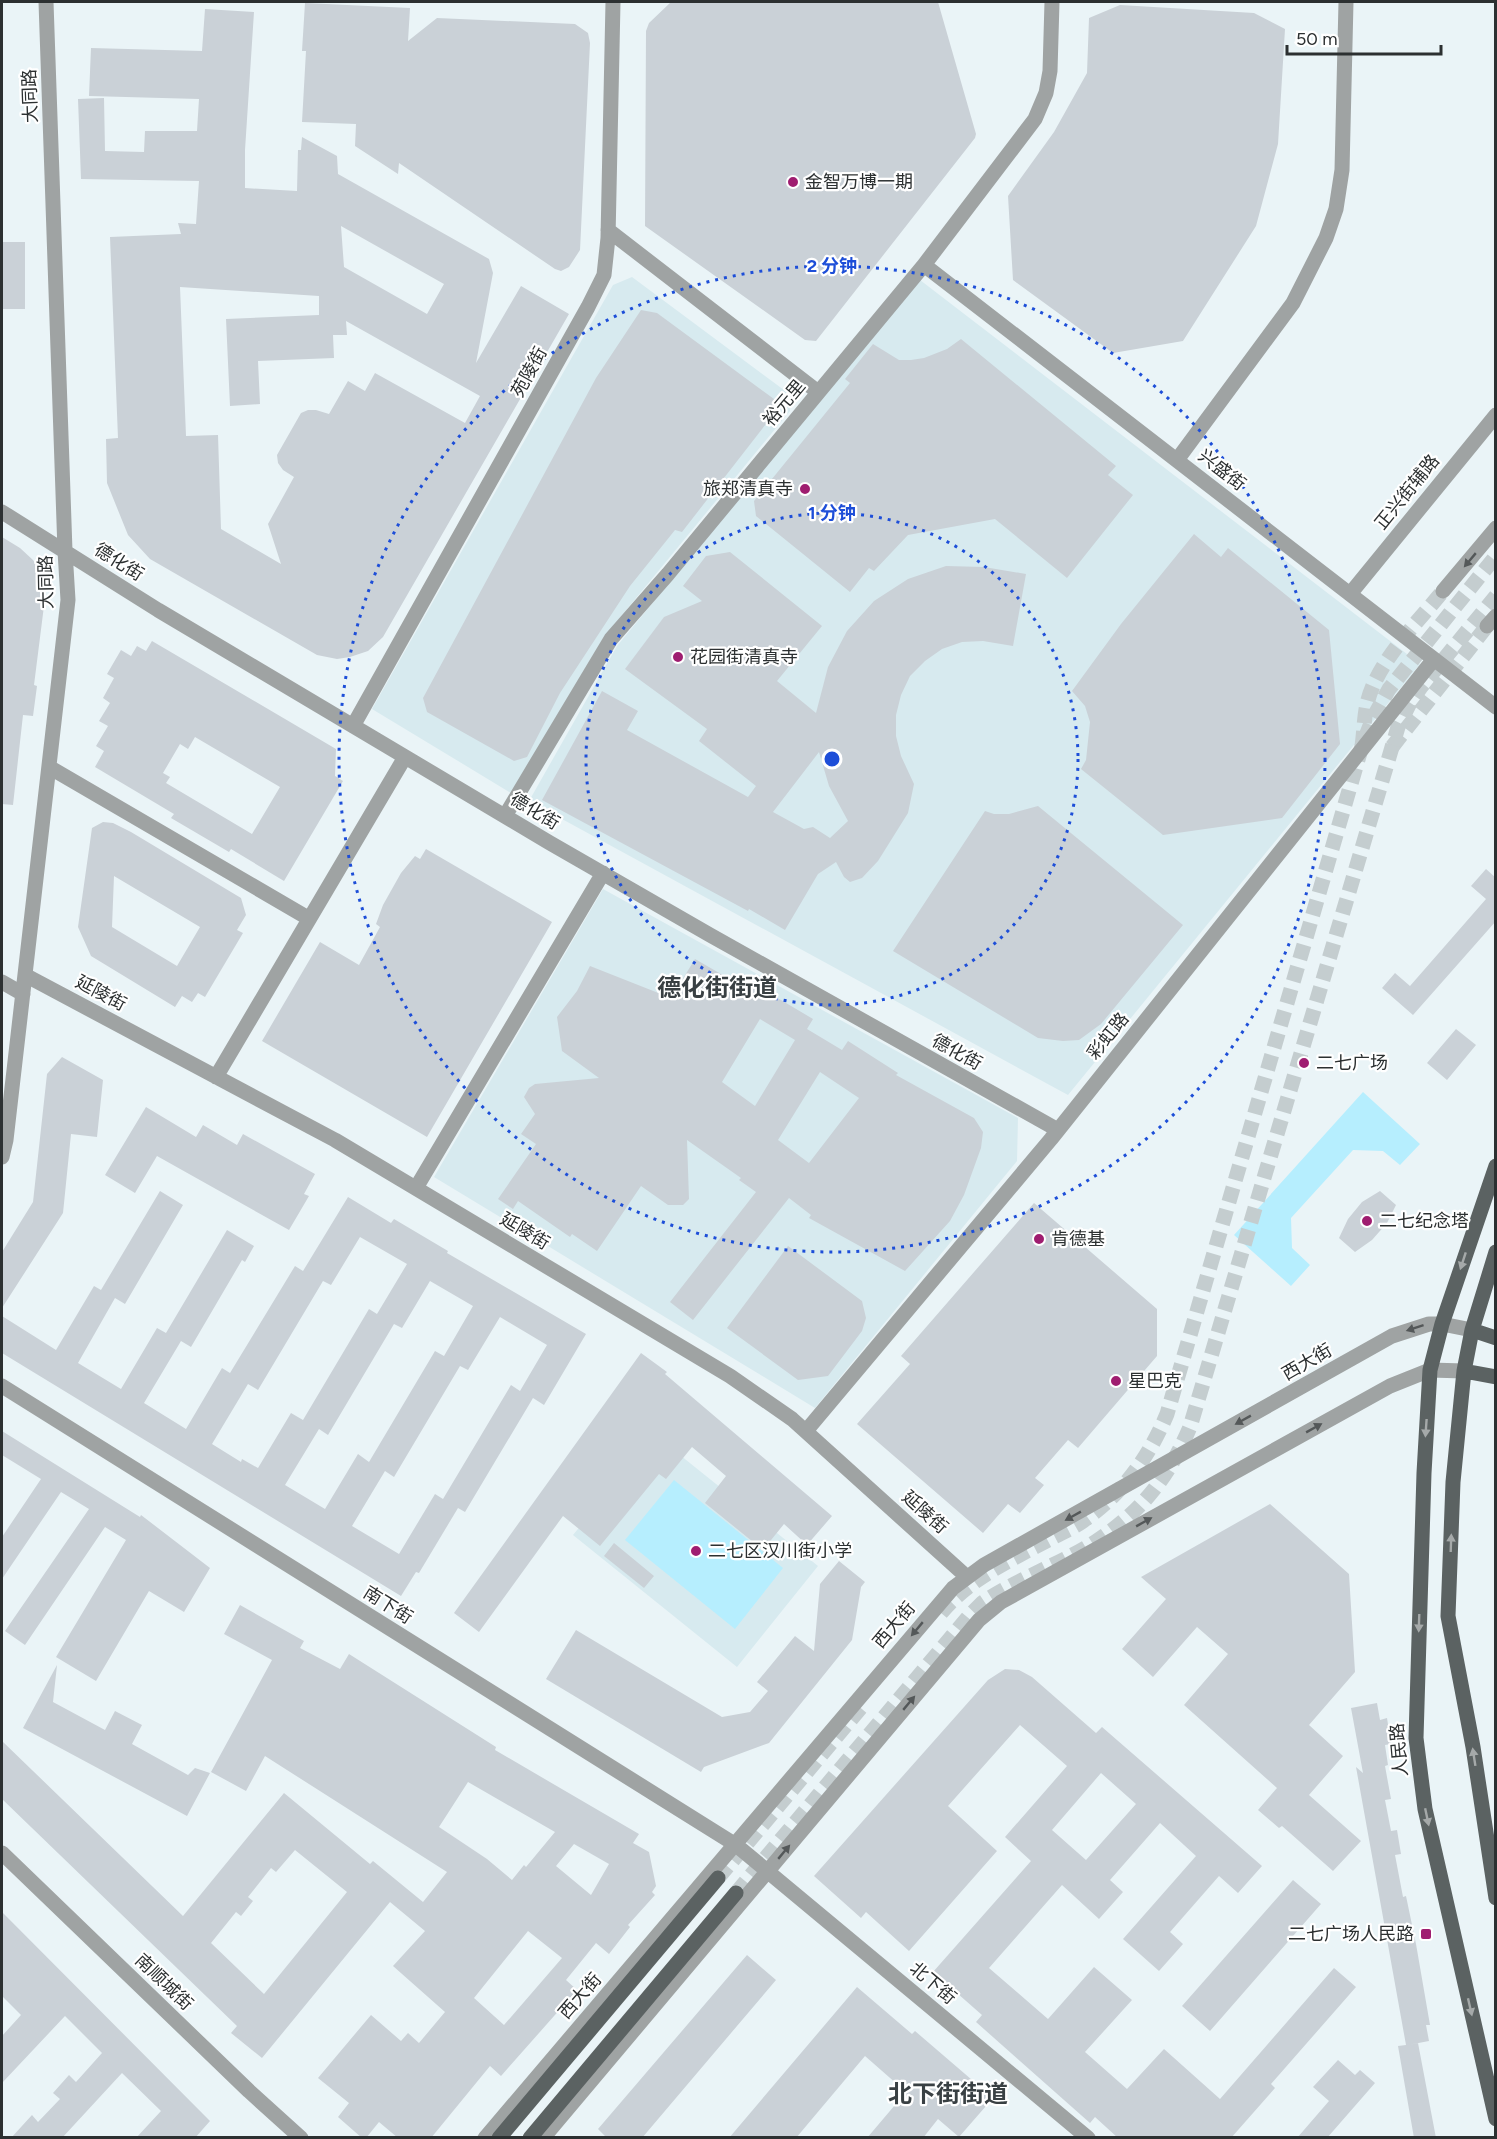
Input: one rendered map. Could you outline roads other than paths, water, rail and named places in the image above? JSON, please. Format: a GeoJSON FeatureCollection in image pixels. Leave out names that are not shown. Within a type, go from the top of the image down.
{"type":"FeatureCollection","features":[{"type":"Feature","properties":{"kind":"main road","name":"人民路"},"geometry":{"type":"LineString","coordinates":[[1496,1166],[1442,1324],[1430,1370],[1424,1473],[1416,1738],[1425,1809],[1496,2119]]}},
{"type":"Feature","properties":{"kind":"main road"},"geometry":{"type":"LineString","coordinates":[[1496,1252],[1472,1330],[1464,1371],[1453,1482],[1448,1616],[1473,1747],[1496,1898]]}},
{"type":"Feature","properties":{"kind":"main road"},"geometry":{"type":"LineString","coordinates":[[1472,1330],[1496,1338]]}},
{"type":"Feature","properties":{"kind":"main road"},"geometry":{"type":"LineString","coordinates":[[1464,1371],[1496,1377]]}},
{"type":"Feature","properties":{"kind":"main road","name":"西大街"},"geometry":{"type":"LineString","coordinates":[[499,2138],[718,1878]]}},
{"type":"Feature","properties":{"kind":"main road"},"geometry":{"type":"LineString","coordinates":[[530,2138],[736,1893]]}},
{"type":"Feature","properties":{"kind":"street","name":"大同路"},"geometry":{"type":"LineString","coordinates":[[2,1157],[6,1140],[68,600],[46,2]]}},
{"type":"Feature","properties":{"kind":"street","name":"苑陵街"},"geometry":{"type":"LineString","coordinates":[[353,726],[604,275],[608,230],[613,2]]}},
{"type":"Feature","properties":{"kind":"street","name":"裕元里"},"geometry":{"type":"LineString","coordinates":[[505,816],[611,639],[924,266],[1035,119],[1046,93],[1050,71],[1052,2]]}},
{"type":"Feature","properties":{"kind":"street"},"geometry":{"type":"LineString","coordinates":[[1177,460],[1293,303],[1326,238],[1336,209],[1342,170],[1346,2]]}},
{"type":"Feature","properties":{"kind":"street"},"geometry":{"type":"LineString","coordinates":[[608,230],[818,393]]}},
{"type":"Feature","properties":{"kind":"street","name":"兴盛街"},"geometry":{"type":"LineString","coordinates":[[924,266],[1496,707]]}},
{"type":"Feature","properties":{"kind":"street","name":"正兴街辅路"},"geometry":{"type":"LineString","coordinates":[[1350,594],[1496,415]]}},
{"type":"Feature","properties":{"kind":"street","name":"德化街"},"geometry":{"type":"LineString","coordinates":[[2,512],[158,610],[505,816],[1058,1130]]}},
{"type":"Feature","properties":{"kind":"street"},"geometry":{"type":"LineString","coordinates":[[1443,591],[1496,528]]}},
{"type":"Feature","properties":{"kind":"street","name":"彩虹路"},"geometry":{"type":"LineString","coordinates":[[806,1431],[1058,1130],[1434,659]]}},
{"type":"Feature","properties":{"kind":"street"},"geometry":{"type":"LineString","coordinates":[[216,1077],[405,757]]}},
{"type":"Feature","properties":{"kind":"street"},"geometry":{"type":"LineString","coordinates":[[49,767],[308,918]]}},
{"type":"Feature","properties":{"kind":"street"},"geometry":{"type":"LineString","coordinates":[[416,1188],[603,873]]}},
{"type":"Feature","properties":{"kind":"street","name":"延陵街"},"geometry":{"type":"LineString","coordinates":[[25,975],[335,1140],[730,1376],[806,1431],[968,1577]]}},
{"type":"Feature","properties":{"kind":"street"},"geometry":{"type":"LineString","coordinates":[[2,982],[23,994]]}},
{"type":"Feature","properties":{"kind":"street","name":"西大街"},"geometry":{"type":"LineString","coordinates":[[485,2138],[942,1598],[993,1560],[1392,1336],[1429,1324],[1472,1330]]}},
{"type":"Feature","properties":{"kind":"street"},"geometry":{"type":"LineString","coordinates":[[543,2138],[979,1620],[1001,1602],[1390,1386],[1430,1370],[1464,1371]]}},
{"type":"Feature","properties":{"kind":"street","name":"南下街"},"geometry":{"type":"LineString","coordinates":[[2,1386],[735,1845],[752,1859]]}},
{"type":"Feature","properties":{"kind":"street","name":"南顺城街"},"geometry":{"type":"LineString","coordinates":[[2,1853],[249,2091],[301,2138]]}},
{"type":"Feature","properties":{"kind":"street","name":"北下街"},"geometry":{"type":"LineString","coordinates":[[752,1859],[1088,2138]]}},
{"type":"Feature","properties":{"kind":"tunnel"},"geometry":{"type":"LineString","coordinates":[[941,1613],[978,1580],[1006,1562],[1075,1526],[1097,1510],[1133,1474],[1160,1430],[1167,1414],[1362,746],[1373,718],[1389,689],[1496,556]]}},
{"type":"Feature","properties":{"kind":"tunnel"},"geometry":{"type":"LineString","coordinates":[[1362,746],[1367,704],[1379,674],[1399,644],[1443,591]]}},
{"type":"Feature","properties":{"kind":"tunnel"},"geometry":{"type":"LineString","coordinates":[[736,1893],[982,1603],[1095,1542],[1140,1506],[1173,1462],[1190,1427],[1398,727],[1421,687],[1496,596]]}},
{"type":"Feature","properties":{"kind":"tunnel"},"geometry":{"type":"LineString","coordinates":[[1392,747],[1487,626]]}},
{"type":"Feature","properties":{"kind":"tunnel"},"geometry":{"type":"LineString","coordinates":[[718,1878],[863,1705]]}},
{"type":"Feature","properties":{"kind":"place","name":"金智万博一期"},"geometry":{"type":"Point","coordinates":[793,182]}},
{"type":"Feature","properties":{"kind":"place","name":"旅郑清真寺"},"geometry":{"type":"Point","coordinates":[805,489]}},
{"type":"Feature","properties":{"kind":"place","name":"花园街清真寺"},"geometry":{"type":"Point","coordinates":[678,657]}},
{"type":"Feature","properties":{"kind":"place","name":"二七广场"},"geometry":{"type":"Point","coordinates":[1304,1063]}},
{"type":"Feature","properties":{"kind":"place","name":"二七纪念塔"},"geometry":{"type":"Point","coordinates":[1367,1221]}},
{"type":"Feature","properties":{"kind":"place","name":"肯德基"},"geometry":{"type":"Point","coordinates":[1039,1239]}},
{"type":"Feature","properties":{"kind":"place","name":"星巴克"},"geometry":{"type":"Point","coordinates":[1116,1381]}},
{"type":"Feature","properties":{"kind":"place","name":"二七区汉川街小学"},"geometry":{"type":"Point","coordinates":[696,1551]}},
{"type":"Feature","properties":{"kind":"place","name":"二七广场人民路"},"geometry":{"type":"Point","coordinates":[1426,1934]}},
{"type":"Feature","properties":{"kind":"district","name":"德化街街道"},"geometry":{"type":"Point","coordinates":[717,987]}},
{"type":"Feature","properties":{"kind":"district","name":"北下街街道"},"geometry":{"type":"Point","coordinates":[948,2093]}}]}
